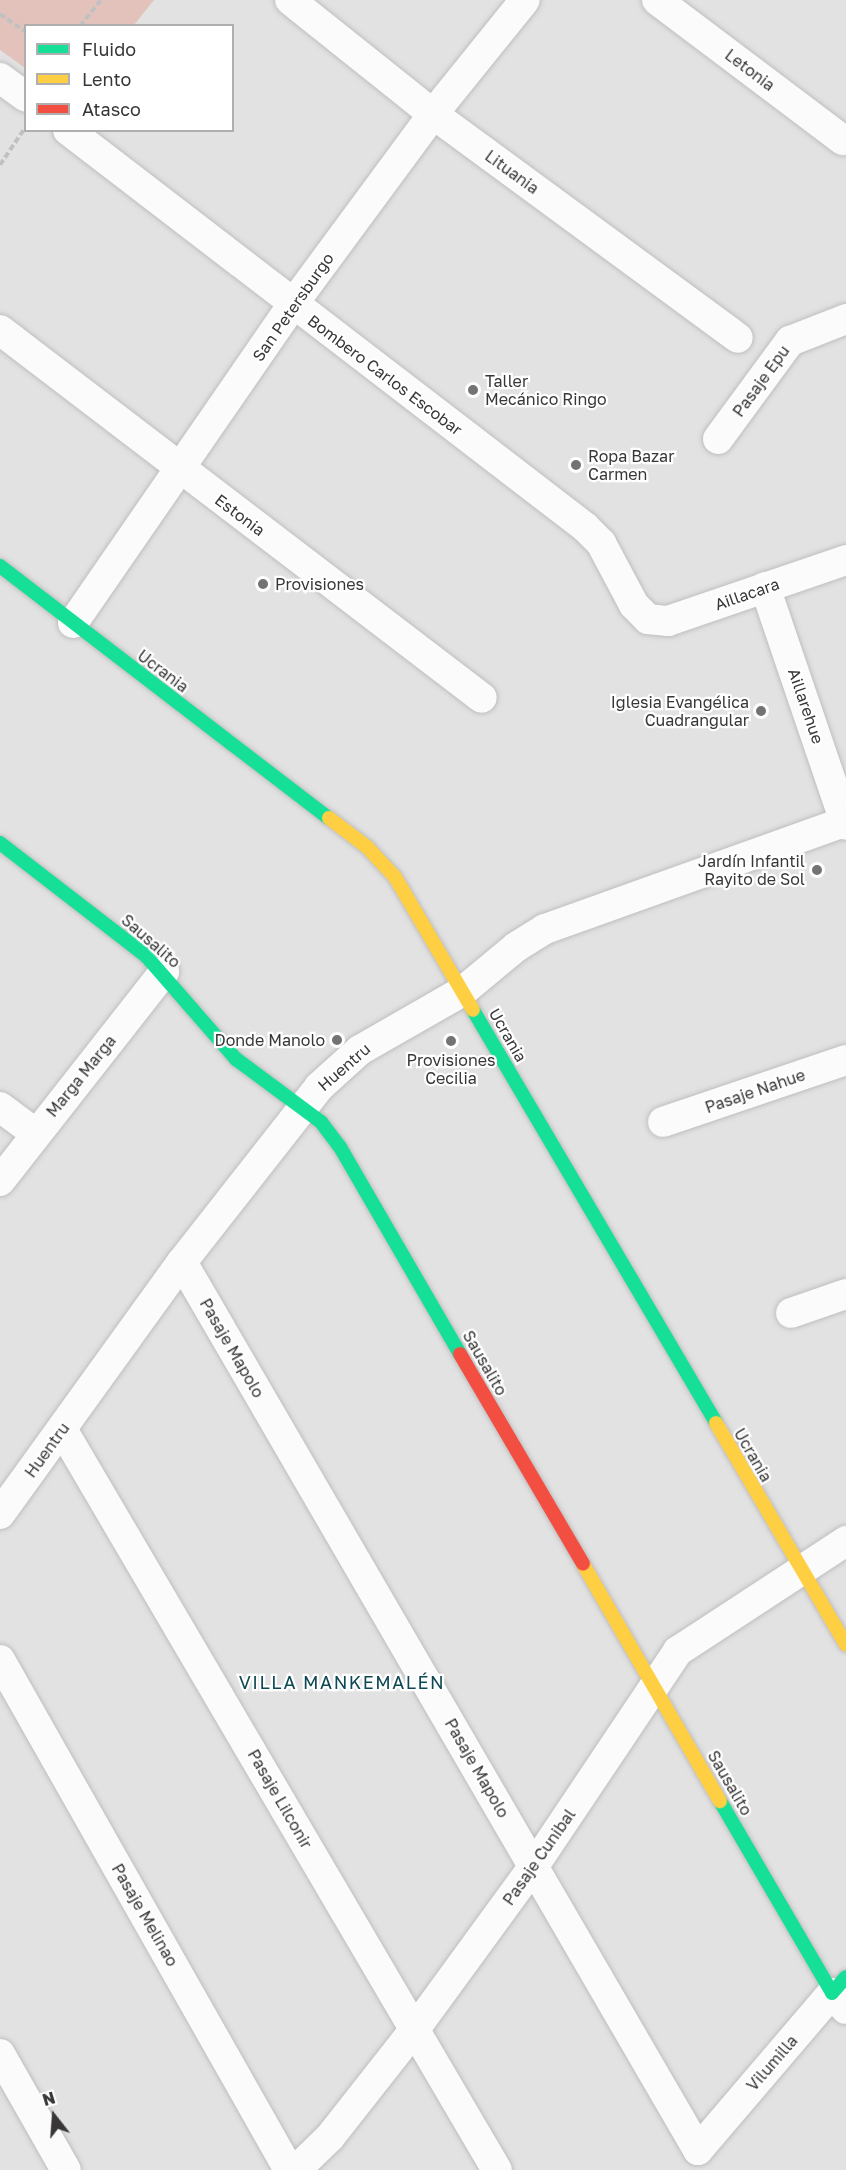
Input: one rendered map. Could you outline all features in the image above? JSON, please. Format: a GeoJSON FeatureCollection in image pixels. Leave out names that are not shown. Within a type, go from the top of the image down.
{"type":"FeatureCollection","features":[{"type":"Feature","properties":{"kind":"street","name":"Lituania"},"geometry":{"type":"LineString","coordinates":[[290,0],[433,114],[738,338]]}},
{"type":"Feature","properties":{"kind":"street","name":"San Petersburgo"},"geometry":{"type":"LineString","coordinates":[[73,623],[182,471],[293,304],[433,114],[525,0]]}},
{"type":"Feature","properties":{"kind":"street","name":"Letonia"},"geometry":{"type":"LineString","coordinates":[[657,0],[843,140]]}},
{"type":"Feature","properties":{"kind":"street"},"geometry":{"type":"LineString","coordinates":[[0,78],[24,96]]}},
{"type":"Feature","properties":{"kind":"street","name":"Bombero Carlos Escobar"},"geometry":{"type":"LineString","coordinates":[[71,132],[585,527],[601,543],[634,605],[648,620]]}},
{"type":"Feature","properties":{"kind":"street","name":"Pasaje Epu"},"geometry":{"type":"LineString","coordinates":[[718,440],[790,341],[846,319]]}},
{"type":"Feature","properties":{"kind":"street","name":"Estonia"},"geometry":{"type":"LineString","coordinates":[[0,330],[482,698]]}},
{"type":"Feature","properties":{"kind":"street","name":"Aillacara"},"geometry":{"type":"LineString","coordinates":[[648,620],[668,621],[846,560]]}},
{"type":"Feature","properties":{"kind":"street","name":"Ucrania"},"geometry":{"type":"LineString","coordinates":[[0,566],[368,848],[396,877],[846,1646]]}},
{"type":"Feature","properties":{"kind":"street","name":"Aillarehue"},"geometry":{"type":"LineString","coordinates":[[765,587],[846,823]]}},
{"type":"Feature","properties":{"kind":"street","name":"Huentru"},"geometry":{"type":"LineString","coordinates":[[0,1514],[182,1262],[303,1107],[360,1050],[463,991],[516,947],[545,929],[846,823]]}},
{"type":"Feature","properties":{"kind":"street","name":"Sausalito"},"geometry":{"type":"LineString","coordinates":[[0,843],[164,972],[196,1015],[236,1059],[303,1107],[340,1147],[655,1685],[841,1993]]}},
{"type":"Feature","properties":{"kind":"street","name":"Marga Marga"},"geometry":{"type":"LineString","coordinates":[[0,1182],[35,1133],[164,972]]}},
{"type":"Feature","properties":{"kind":"street","name":"Pasaje Nahue"},"geometry":{"type":"LineString","coordinates":[[663,1122],[846,1060]]}},
{"type":"Feature","properties":{"kind":"street"},"geometry":{"type":"LineString","coordinates":[[0,1107],[35,1133]]}},
{"type":"Feature","properties":{"kind":"street","name":"Pasaje Mapolo"},"geometry":{"type":"LineString","coordinates":[[182,1262],[698,2150]]}},
{"type":"Feature","properties":{"kind":"street"},"geometry":{"type":"LineString","coordinates":[[791,1313],[846,1294]]}},
{"type":"Feature","properties":{"kind":"street","name":"Pasaje Lilconir"},"geometry":{"type":"LineString","coordinates":[[62,1429],[497,2170]]}},
{"type":"Feature","properties":{"kind":"street","name":"Pasaje Cunibal"},"geometry":{"type":"LineString","coordinates":[[296,2170],[330,2137],[415,2029],[534,1866],[678,1651],[846,1541]]}},
{"type":"Feature","properties":{"kind":"street","name":"Pasaje Melinao"},"geometry":{"type":"LineString","coordinates":[[0,1660],[289,2170]]}},
{"type":"Feature","properties":{"kind":"street","name":"Vilumilla"},"geometry":{"type":"LineString","coordinates":[[698,2150],[841,1993]]}},
{"type":"Feature","properties":{"kind":"street"},"geometry":{"type":"LineString","coordinates":[[0,2054],[66,2170]]}},
{"type":"Feature","properties":{"kind":"path"},"geometry":{"type":"LineString","coordinates":[[82,24],[101,0]]}},
{"type":"Feature","properties":{"kind":"path"},"geometry":{"type":"LineString","coordinates":[[0,14],[24,31]]}},
{"type":"Feature","properties":{"kind":"path"},"geometry":{"type":"LineString","coordinates":[[0,165],[24,131]]}},
{"type":"Feature","properties":{"kind":"shaded area"},"geometry":{"type":"Polygon","coordinates":[[[0,0],[154,0],[135,24],[24,24],[24,67],[0,50],[0,0]]]}},
{"type":"Feature","properties":{"kind":"traffic: fast"},"geometry":{"type":"LineString","coordinates":[[0,566],[329,818]]}},
{"type":"Feature","properties":{"kind":"traffic: fast"},"geometry":{"type":"LineString","coordinates":[[0,843],[146,956],[236,1059],[321,1122],[340,1147],[460,1354]]}},
{"type":"Feature","properties":{"kind":"traffic: fast"},"geometry":{"type":"LineString","coordinates":[[473,1010],[716,1423]]}},
{"type":"Feature","properties":{"kind":"traffic: fast"},"geometry":{"type":"LineString","coordinates":[[720,1801],[832,1993],[846,1977]]}},
{"type":"Feature","properties":{"kind":"traffic: slow"},"geometry":{"type":"LineString","coordinates":[[329,818],[367,847],[395,877],[473,1010]]}},
{"type":"Feature","properties":{"kind":"traffic: slow"},"geometry":{"type":"LineString","coordinates":[[716,1423],[846,1645]]}},
{"type":"Feature","properties":{"kind":"traffic: slow"},"geometry":{"type":"LineString","coordinates":[[583,1564],[720,1801]]}},
{"type":"Feature","properties":{"kind":"traffic: jam"},"geometry":{"type":"LineString","coordinates":[[460,1354],[583,1564]]}},
{"type":"Feature","properties":{"kind":"place","name":"Taller Mecánico Ringo"},"geometry":{"type":"Point","coordinates":[473,390]}},
{"type":"Feature","properties":{"kind":"place","name":"Ropa Bazar Carmen"},"geometry":{"type":"Point","coordinates":[576,465]}},
{"type":"Feature","properties":{"kind":"place","name":"Provisiones"},"geometry":{"type":"Point","coordinates":[263,584]}},
{"type":"Feature","properties":{"kind":"place","name":"Iglesia Evangélica Cuadrangular"},"geometry":{"type":"Point","coordinates":[761,711]}},
{"type":"Feature","properties":{"kind":"place","name":"Jardín Infantil Rayito de Sol"},"geometry":{"type":"Point","coordinates":[817,870]}},
{"type":"Feature","properties":{"kind":"place","name":"Donde Manolo"},"geometry":{"type":"Point","coordinates":[337,1040]}},
{"type":"Feature","properties":{"kind":"place","name":"Provisiones Cecilia"},"geometry":{"type":"Point","coordinates":[451,1041]}},
{"type":"Feature","properties":{"kind":"district","name":"VILLA MANKEMALÉN"},"geometry":{"type":"Point","coordinates":[342,1682]}}]}
